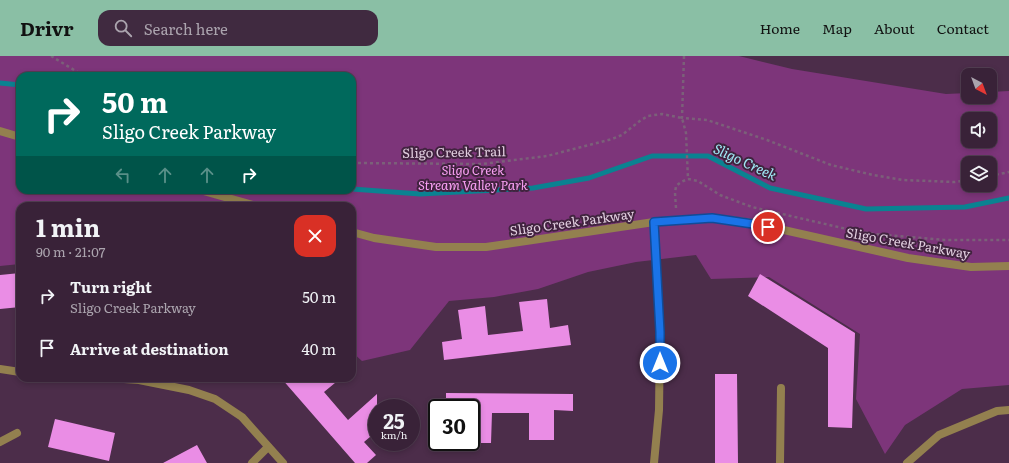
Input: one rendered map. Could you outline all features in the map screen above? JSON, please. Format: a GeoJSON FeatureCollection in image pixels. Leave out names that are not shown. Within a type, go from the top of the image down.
{"type":"FeatureCollection","features":[{"type":"Feature","properties":{"kind":"street"},"geometry":{"type":"LineString","coordinates":[[0,131],[16,136]]}},
{"type":"Feature","properties":{"kind":"street"},"geometry":{"type":"LineString","coordinates":[[214,194],[242,202]]}},
{"type":"Feature","properties":{"kind":"street","name":"Sligo Creek Parkway"},"geometry":{"type":"LineString","coordinates":[[356,233],[374,238],[436,247],[486,246],[654,222],[712,218],[753,224],[908,258],[971,267],[1009,266]]}},
{"type":"Feature","properties":{"kind":"street"},"geometry":{"type":"LineString","coordinates":[[654,222],[660,332],[659,410],[654,463]]}},
{"type":"Feature","properties":{"kind":"street"},"geometry":{"type":"LineString","coordinates":[[0,369],[16,371]]}},
{"type":"Feature","properties":{"kind":"street"},"geometry":{"type":"LineString","coordinates":[[149,382],[189,390],[215,399],[242,417],[283,463]]}},
{"type":"Feature","properties":{"kind":"street"},"geometry":{"type":"LineString","coordinates":[[780,463],[782,388]]}},
{"type":"Feature","properties":{"kind":"street"},"geometry":{"type":"LineString","coordinates":[[907,463],[939,435],[998,411],[1009,410]]}},
{"type":"Feature","properties":{"kind":"street"},"geometry":{"type":"LineString","coordinates":[[0,442],[17,433]]}},
{"type":"Feature","properties":{"kind":"street"},"geometry":{"type":"LineString","coordinates":[[252,463],[268,446]]}},
{"type":"Feature","properties":{"kind":"path"},"geometry":{"type":"LineString","coordinates":[[51,56],[77,72]]}},
{"type":"Feature","properties":{"kind":"path"},"geometry":{"type":"LineString","coordinates":[[684,56],[682,118],[686,133],[688,179]]}},
{"type":"Feature","properties":{"kind":"path","name":"Sligo Creek Trail"},"geometry":{"type":"LineString","coordinates":[[356,163],[482,164],[547,156],[622,136],[648,116],[662,114],[682,118],[707,120],[767,140],[831,165],[873,175],[903,180],[961,181]]}},
{"type":"Feature","properties":{"kind":"path"},"geometry":{"type":"LineString","coordinates":[[997,175],[1009,172]]}},
{"type":"Feature","properties":{"kind":"path"},"geometry":{"type":"LineString","coordinates":[[676,208],[676,186],[688,179],[698,181],[720,195],[752,207],[851,230],[874,234],[944,240],[1009,240]]}},
{"type":"Feature","properties":{"kind":"green space","name":"Sligo Creek Stream Valley Park"},"geometry":{"type":"Polygon","coordinates":[[[0,56],[739,56],[792,69],[946,94],[961,93],[961,104],[997,104],[997,92],[1009,91],[1009,385],[962,389],[905,425],[885,454],[856,399],[860,334],[769,277],[711,279],[696,255],[636,262],[588,272],[538,289],[494,297],[449,301],[410,350],[362,361],[356,356],[356,202],[16,202],[16,264],[0,266],[0,56]]]}},
{"type":"Feature","properties":{"kind":"building"},"geometry":{"type":"Polygon","coordinates":[[[16,273],[16,307],[0,309],[0,275],[16,273]]]}},
{"type":"Feature","properties":{"kind":"building"},"geometry":{"type":"Polygon","coordinates":[[[760,274],[855,333],[852,428],[828,427],[828,348],[748,296],[760,274]]]}},
{"type":"Feature","properties":{"kind":"building"},"geometry":{"type":"Polygon","coordinates":[[[547,299],[550,328],[568,325],[571,345],[444,360],[442,342],[462,339],[458,310],[485,306],[488,335],[523,331],[519,302],[547,299]]]}},
{"type":"Feature","properties":{"kind":"building"},"geometry":{"type":"Polygon","coordinates":[[[715,374],[737,374],[738,463],[715,463],[715,374]]]}},
{"type":"Feature","properties":{"kind":"building"},"geometry":{"type":"Polygon","coordinates":[[[284,382],[336,382],[324,392],[348,420],[368,402],[368,439],[364,442],[368,446],[368,451],[372,451],[376,455],[367,463],[355,463],[284,382]]]}},
{"type":"Feature","properties":{"kind":"building"},"geometry":{"type":"Polygon","coordinates":[[[446,393],[573,394],[573,411],[554,410],[554,440],[529,440],[529,413],[492,413],[491,443],[480,443],[480,399],[446,399],[446,393]]]}},
{"type":"Feature","properties":{"kind":"building"},"geometry":{"type":"Polygon","coordinates":[[[377,394],[377,399],[371,399],[377,394]]]}},
{"type":"Feature","properties":{"kind":"building"},"geometry":{"type":"Polygon","coordinates":[[[55,419],[115,433],[109,461],[48,447],[55,419]]]}},
{"type":"Feature","properties":{"kind":"building"},"geometry":{"type":"Polygon","coordinates":[[[197,445],[207,463],[163,463],[197,445]]]}},
{"type":"Feature","properties":{"kind":"waterway","name":"Sligo Creek"},"geometry":{"type":"LineString","coordinates":[[0,83],[16,85]]}},
{"type":"Feature","properties":{"kind":"waterway","name":"Sligo Creek"},"geometry":{"type":"LineString","coordinates":[[356,189],[420,194],[533,188],[589,178],[652,156],[708,156],[770,188],[866,209],[965,207],[1009,198]]}},
{"type":"Feature","properties":{"kind":"route"},"geometry":{"type":"LineString","coordinates":[[660,363],[660,332],[654,222],[712,218],[768,227]]}}]}
